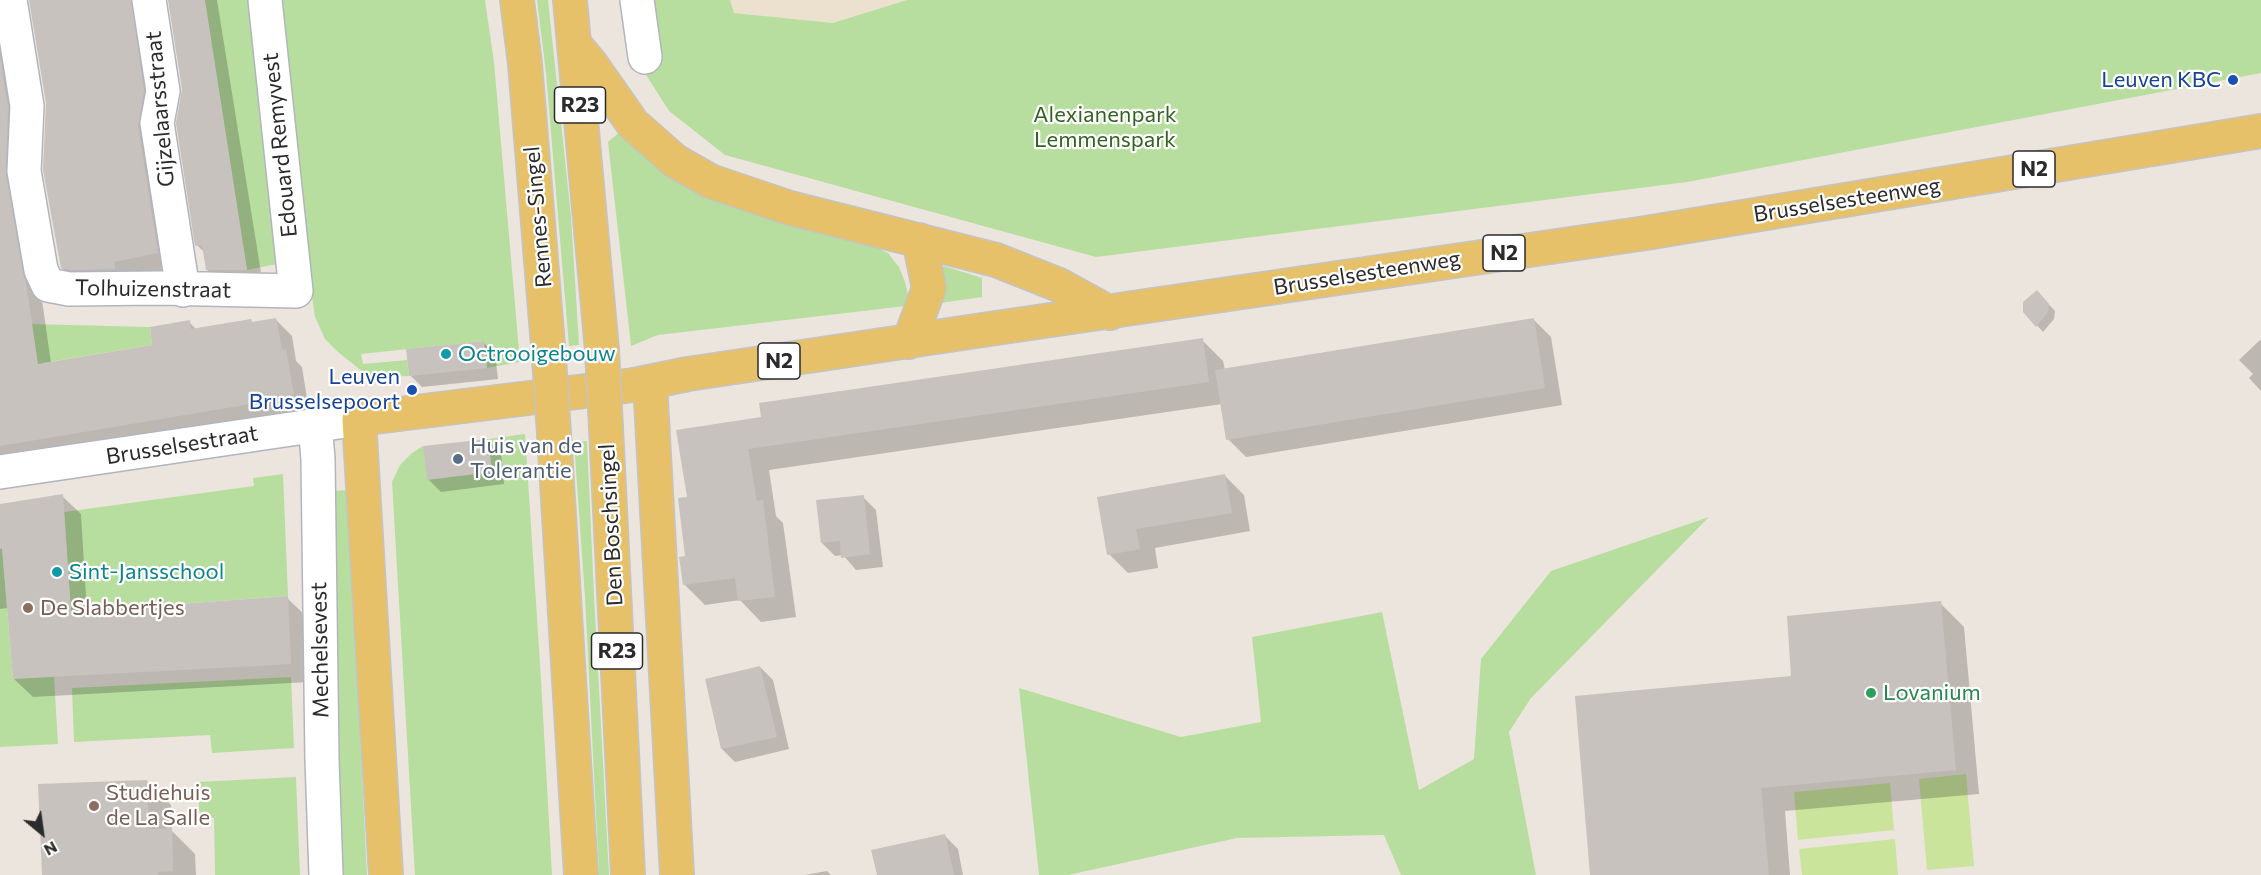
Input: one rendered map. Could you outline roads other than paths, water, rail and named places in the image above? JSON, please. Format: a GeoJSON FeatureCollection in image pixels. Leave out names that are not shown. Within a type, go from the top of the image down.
{"type":"FeatureCollection","features":[{"type":"Feature","properties":{"kind":"main road","name":"Rennes-Singel"},"geometry":{"type":"LineString","coordinates":[[517,0],[525,64],[549,358],[581,875]]}},
{"type":"Feature","properties":{"kind":"main road","name":"R23"},"geometry":{"type":"LineString","coordinates":[[570,0],[576,46]]}},
{"type":"Feature","properties":{"kind":"main road"},"geometry":{"type":"LineString","coordinates":[[576,46],[633,124],[675,161],[710,181],[790,208],[996,260],[1059,285],[1110,313]]}},
{"type":"Feature","properties":{"kind":"main road","name":"Den Boschsingel"},"geometry":{"type":"LineString","coordinates":[[576,46],[584,164],[602,351],[628,875]]}},
{"type":"Feature","properties":{"kind":"main road","name":"Brusselsesteenweg"},"geometry":{"type":"LineString","coordinates":[[650,382],[688,374],[1110,313],[1394,268],[1646,233],[2261,131]]}},
{"type":"Feature","properties":{"kind":"main road"},"geometry":{"type":"LineString","coordinates":[[909,342],[929,288],[919,240]]}},
{"type":"Feature","properties":{"kind":"main road"},"geometry":{"type":"LineString","coordinates":[[650,382],[677,875]]}},
{"type":"Feature","properties":{"kind":"main road","name":"Brusselsestraat"},"geometry":{"type":"LineString","coordinates":[[359,418],[650,382]]}},
{"type":"Feature","properties":{"kind":"main road"},"geometry":{"type":"LineString","coordinates":[[359,418],[386,875]]}},
{"type":"Feature","properties":{"kind":"street","name":"Tolhuizenstraat"},"geometry":{"type":"LineString","coordinates":[[10,0],[27,106],[24,171],[41,270],[48,285],[69,290],[160,288],[296,291]]}},
{"type":"Feature","properties":{"kind":"street","name":"Gijzelaarsstraat"},"geometry":{"type":"LineString","coordinates":[[149,0],[163,91],[157,123],[183,290]]}},
{"type":"Feature","properties":{"kind":"street","name":"Edouard Remyvest"},"geometry":{"type":"LineString","coordinates":[[266,0],[296,291]]}},
{"type":"Feature","properties":{"kind":"street"},"geometry":{"type":"LineString","coordinates":[[638,0],[645,57]]}},
{"type":"Feature","properties":{"kind":"street","name":"Brusselsestraat"},"geometry":{"type":"LineString","coordinates":[[0,472],[147,452],[359,418]]}},
{"type":"Feature","properties":{"kind":"street","name":"Mechelsevest"},"geometry":{"type":"LineString","coordinates":[[315,424],[318,459],[326,875]]}},
{"type":"Feature","properties":{"kind":"place","name":"Leuven KBC"},"geometry":{"type":"Point","coordinates":[2233,80]}},
{"type":"Feature","properties":{"kind":"place","name":"Octrooigebouw"},"geometry":{"type":"Point","coordinates":[446,354]}},
{"type":"Feature","properties":{"kind":"place","name":"Leuven Brusselsepoort"},"geometry":{"type":"Point","coordinates":[412,390]}},
{"type":"Feature","properties":{"kind":"place","name":"Huis van de Tolerantie"},"geometry":{"type":"Point","coordinates":[458,459]}},
{"type":"Feature","properties":{"kind":"place","name":"Sint-Jansschool"},"geometry":{"type":"Point","coordinates":[57,572]}},
{"type":"Feature","properties":{"kind":"place","name":"De Slabbertjes"},"geometry":{"type":"Point","coordinates":[28,608]}},
{"type":"Feature","properties":{"kind":"place","name":"Lovanium"},"geometry":{"type":"Point","coordinates":[1871,693]}},
{"type":"Feature","properties":{"kind":"place","name":"Studiehuis de La Salle"},"geometry":{"type":"Point","coordinates":[94,806]}},
{"type":"Feature","properties":{"kind":"park label","name":"Alexianenpark Lemmenspark"},"geometry":{"type":"Point","coordinates":[1105,128]}}]}
